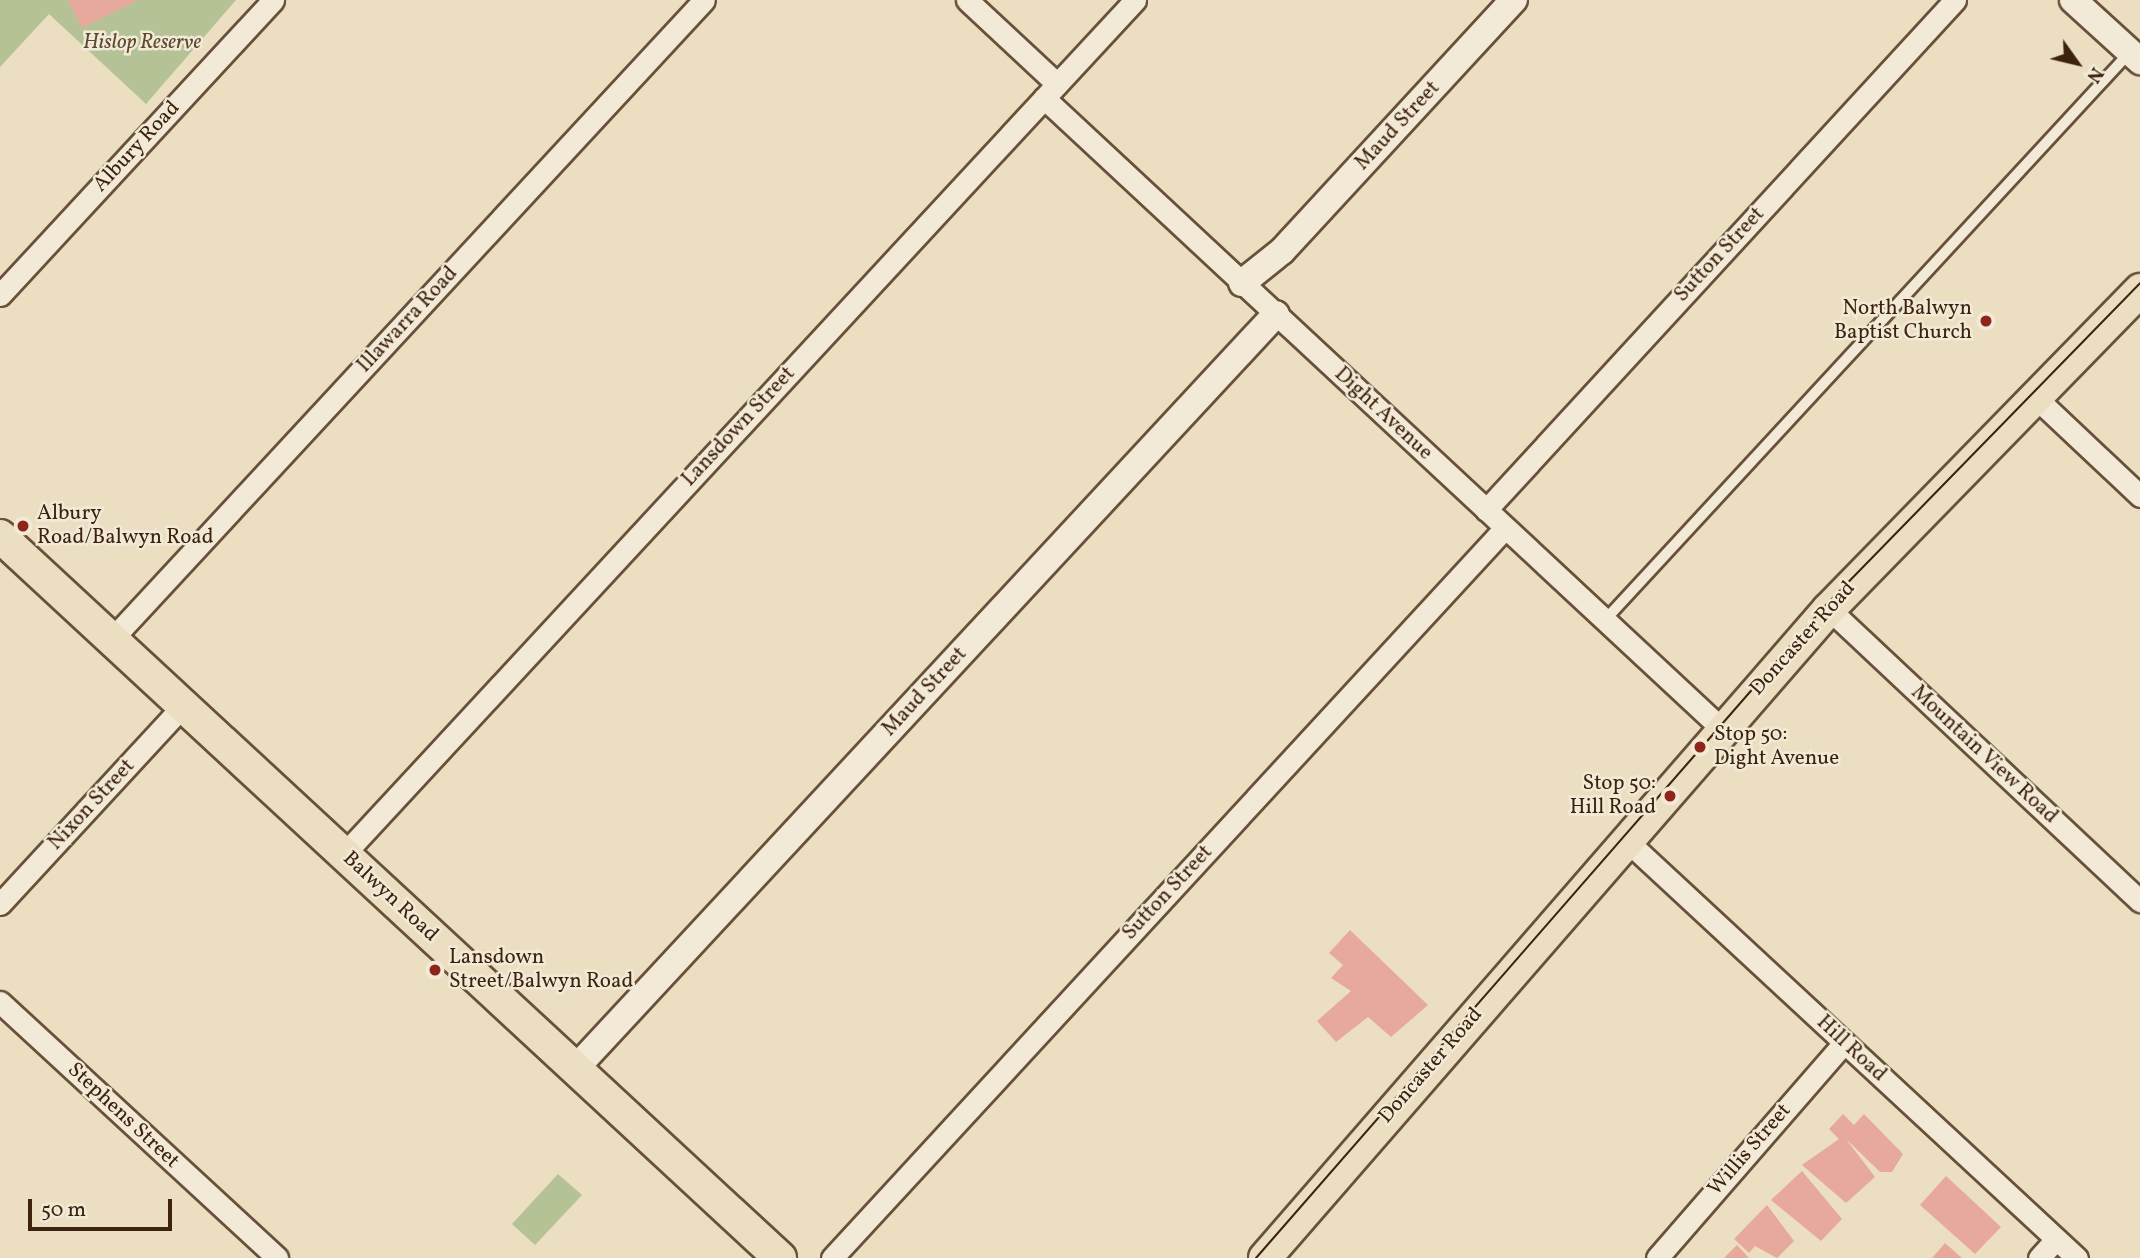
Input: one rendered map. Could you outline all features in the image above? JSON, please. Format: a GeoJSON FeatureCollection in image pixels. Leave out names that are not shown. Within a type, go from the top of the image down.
{"type":"FeatureCollection","features":[{"type":"Feature","properties":{"kind":"main road","name":"Doncaster Road"},"geometry":{"type":"LineString","coordinates":[[1265,1258],[1829,609],[2140,290]]}},
{"type":"Feature","properties":{"kind":"main road","name":"Balwyn Road"},"geometry":{"type":"LineString","coordinates":[[0,537],[780,1258]]}},
{"type":"Feature","properties":{"kind":"street","name":"Albury Road"},"geometry":{"type":"LineString","coordinates":[[0,295],[273,0]]}},
{"type":"Feature","properties":{"kind":"street","name":"Illawarra Road"},"geometry":{"type":"LineString","coordinates":[[111,640],[704,0]]}},
{"type":"Feature","properties":{"kind":"street","name":"Dight Avenue"},"geometry":{"type":"LineString","coordinates":[[967,0],[1051,91],[1248,288],[1723,729]]}},
{"type":"Feature","properties":{"kind":"street","name":"Lansdown Street"},"geometry":{"type":"LineString","coordinates":[[344,854],[1135,0]]}},
{"type":"Feature","properties":{"kind":"street","name":"Maud Street"},"geometry":{"type":"LineString","coordinates":[[1248,288],[1514,0]]}},
{"type":"Feature","properties":{"kind":"street","name":"Sutton Street"},"geometry":{"type":"LineString","coordinates":[[1486,510],[1955,0]]}},
{"type":"Feature","properties":{"kind":"street"},"geometry":{"type":"LineString","coordinates":[[2073,0],[2135,56]]}},
{"type":"Feature","properties":{"kind":"street","name":"Maud Street"},"geometry":{"type":"LineString","coordinates":[[575,1069],[1276,314]]}},
{"type":"Feature","properties":{"kind":"street"},"geometry":{"type":"LineString","coordinates":[[2034,396],[2140,496]]}},
{"type":"Feature","properties":{"kind":"street","name":"Sutton Street"},"geometry":{"type":"LineString","coordinates":[[832,1258],[1505,528]]}},
{"type":"Feature","properties":{"kind":"street","name":"Mountain View Road"},"geometry":{"type":"LineString","coordinates":[[1829,609],[2140,901]]}},
{"type":"Feature","properties":{"kind":"street","name":"Nixon Street"},"geometry":{"type":"LineString","coordinates":[[0,904],[183,706]]}},
{"type":"Feature","properties":{"kind":"street","name":"Hill Road"},"geometry":{"type":"LineString","coordinates":[[1626,840],[2077,1258]]}},
{"type":"Feature","properties":{"kind":"street","name":"Stephens Street"},"geometry":{"type":"LineString","coordinates":[[0,1002],[277,1258]]}},
{"type":"Feature","properties":{"kind":"street","name":"Willis Street"},"geometry":{"type":"LineString","coordinates":[[1657,1258],[1844,1042]]}},
{"type":"Feature","properties":{"kind":"street"},"geometry":{"type":"LineString","coordinates":[[2039,1258],[2056,1239]]}},
{"type":"Feature","properties":{"kind":"lane"},"geometry":{"type":"LineString","coordinates":[[1605,620],[2135,56]]}},
{"type":"Feature","properties":{"kind":"green space","name":"Hislop Reserve"},"geometry":{"type":"Polygon","coordinates":[[[0,0],[236,0],[146,104],[49,14],[0,67],[0,0]]]}},
{"type":"Feature","properties":{"kind":"green space"},"geometry":{"type":"Polygon","coordinates":[[[558,1174],[582,1195],[535,1245],[512,1224],[558,1174]]]}},
{"type":"Feature","properties":{"kind":"building"},"geometry":{"type":"Polygon","coordinates":[[[68,0],[138,0],[82,28],[68,0]]]}},
{"type":"Feature","properties":{"kind":"building"},"geometry":{"type":"Polygon","coordinates":[[[1350,930],[1428,1005],[1391,1037],[1368,1017],[1336,1042],[1317,1021],[1351,991],[1331,978],[1343,965],[1329,953],[1350,930]]]}},
{"type":"Feature","properties":{"kind":"building"},"geometry":{"type":"Polygon","coordinates":[[[1843,1114],[1854,1125],[1864,1114],[1903,1154],[1892,1172],[1880,1172],[1846,1139],[1875,1177],[1846,1203],[1802,1165],[1839,1139],[1829,1129],[1843,1114]]]}},
{"type":"Feature","properties":{"kind":"building"},"geometry":{"type":"Polygon","coordinates":[[[1802,1171],[1842,1219],[1821,1241],[1771,1200],[1802,1171]]]}},
{"type":"Feature","properties":{"kind":"building"},"geometry":{"type":"Polygon","coordinates":[[[1946,1176],[2001,1227],[1975,1254],[1920,1205],[1946,1176]]]}},
{"type":"Feature","properties":{"kind":"building"},"geometry":{"type":"Polygon","coordinates":[[[1767,1205],[1794,1241],[1777,1258],[1755,1246],[1749,1253],[1734,1239],[1767,1205]]]}},
{"type":"Feature","properties":{"kind":"building"},"geometry":{"type":"Polygon","coordinates":[[[1945,1243],[1962,1258],[1932,1258],[1945,1243]]]}},
{"type":"Feature","properties":{"kind":"building"},"geometry":{"type":"Polygon","coordinates":[[[1737,1245],[1749,1258],[1724,1258],[1737,1245]]]}},
{"type":"Feature","properties":{"kind":"tram line"},"geometry":{"type":"LineString","coordinates":[[1256,1258],[1825,606],[2140,283]]}},
{"type":"Feature","properties":{"kind":"place","name":"North Balwyn Baptist Church"},"geometry":{"type":"Point","coordinates":[1986,321]}},
{"type":"Feature","properties":{"kind":"place","name":"Albury Road/Balwyn Road"},"geometry":{"type":"Point","coordinates":[23,526]}},
{"type":"Feature","properties":{"kind":"place","name":"Stop 50: Dight Avenue"},"geometry":{"type":"Point","coordinates":[1700,747]}},
{"type":"Feature","properties":{"kind":"place","name":"Stop 50: Hill Road"},"geometry":{"type":"Point","coordinates":[1670,796]}},
{"type":"Feature","properties":{"kind":"place","name":"Lansdown Street/Balwyn Road"},"geometry":{"type":"Point","coordinates":[435,970]}}]}
